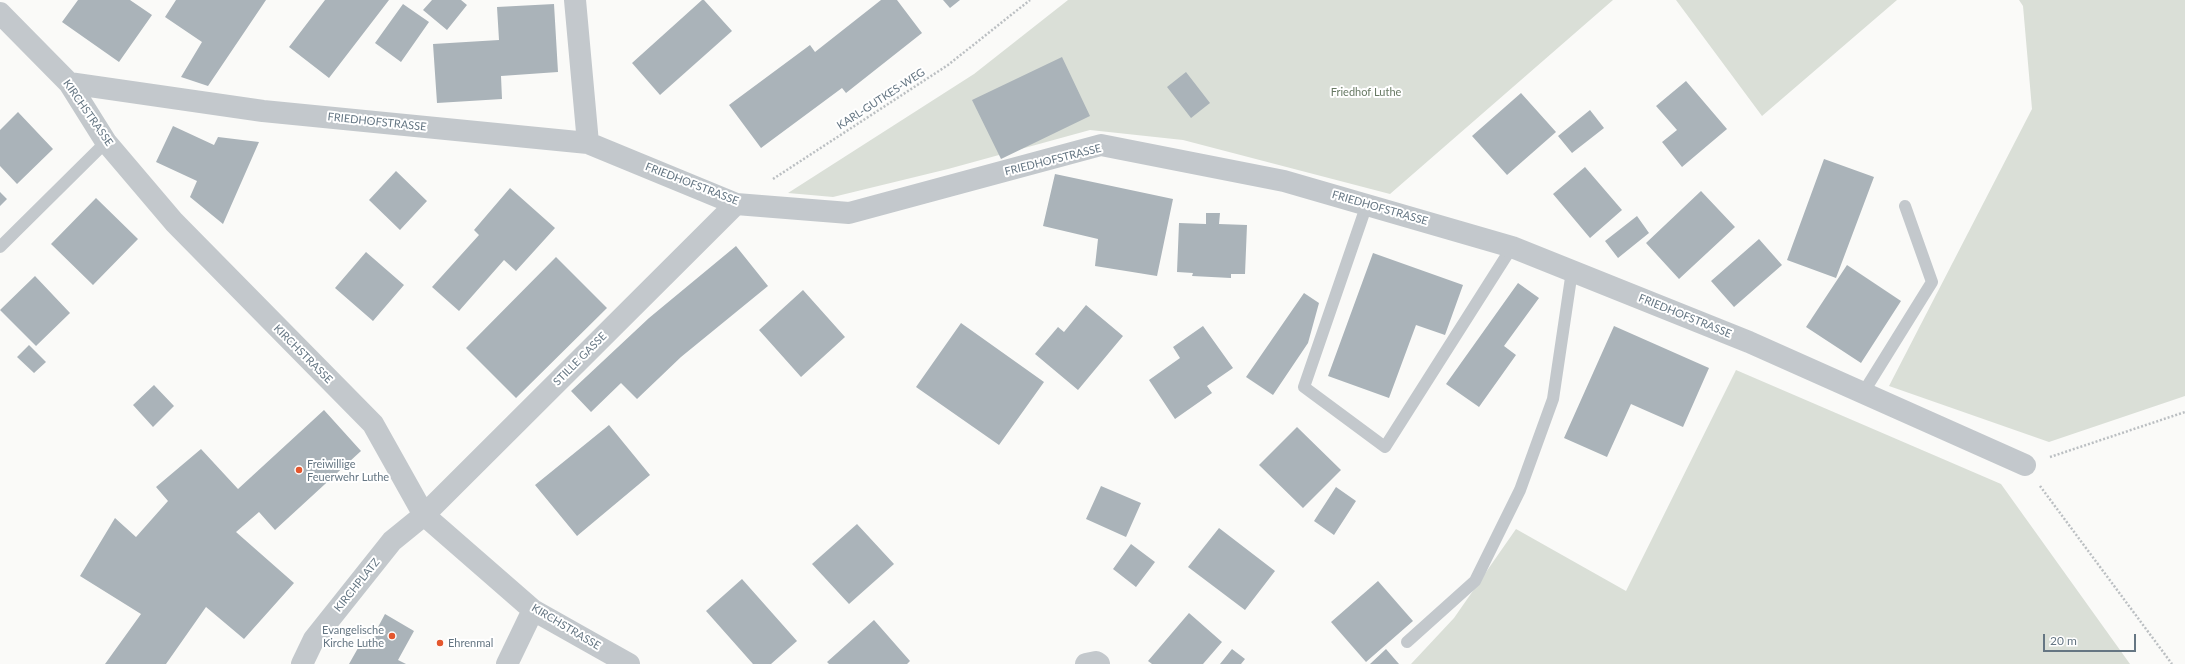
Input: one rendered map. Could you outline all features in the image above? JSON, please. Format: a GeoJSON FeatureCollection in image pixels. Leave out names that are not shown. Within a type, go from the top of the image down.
{"type":"FeatureCollection","features":[{"type":"Feature","properties":{"kind":"street"},"geometry":{"type":"LineString","coordinates":[[575,0],[588,142]]}},
{"type":"Feature","properties":{"kind":"street","name":"KIRCHSTRASSE"},"geometry":{"type":"LineString","coordinates":[[0,13],[69,83],[106,142],[174,222],[373,424],[424,515],[533,610],[629,664]]}},
{"type":"Feature","properties":{"kind":"street","name":"FRIEDHOFSTRASSE"},"geometry":{"type":"LineString","coordinates":[[69,83],[263,111],[588,142],[736,204],[849,212],[1101,145],[1284,181],[1512,247],[1749,342],[2025,465]]}},
{"type":"Feature","properties":{"kind":"street","name":"STILLE GASSE"},"geometry":{"type":"LineString","coordinates":[[424,515],[736,204]]}},
{"type":"Feature","properties":{"kind":"street","name":"KIRCHPLATZ"},"geometry":{"type":"LineString","coordinates":[[302,664],[314,639],[392,541],[424,515]]}},
{"type":"Feature","properties":{"kind":"street"},"geometry":{"type":"LineString","coordinates":[[507,664],[533,610]]}},
{"type":"Feature","properties":{"kind":"street"},"geometry":{"type":"LineString","coordinates":[[1086,664],[1096,662],[1099,664]]}},
{"type":"Feature","properties":{"kind":"lane"},"geometry":{"type":"LineString","coordinates":[[0,247],[106,142]]}},
{"type":"Feature","properties":{"kind":"lane"},"geometry":{"type":"LineString","coordinates":[[1367,204],[1304,387],[1385,447],[1512,247]]}},
{"type":"Feature","properties":{"kind":"lane"},"geometry":{"type":"LineString","coordinates":[[1864,394],[1932,282],[1905,206]]}},
{"type":"Feature","properties":{"kind":"lane"},"geometry":{"type":"LineString","coordinates":[[1407,642],[1475,581],[1520,490],[1553,399],[1572,271]]}},
{"type":"Feature","properties":{"kind":"path","name":"KARL-GUTKES-WEG"},"geometry":{"type":"LineString","coordinates":[[736,204],[948,65],[1030,0]]}},
{"type":"Feature","properties":{"kind":"path"},"geometry":{"type":"LineString","coordinates":[[2172,664],[2025,465],[2185,412]]}},
{"type":"Feature","properties":{"kind":"green space","name":"Friedhof Luthe"},"geometry":{"type":"Polygon","coordinates":[[[1068,0],[1613,0],[1390,194],[1183,140],[1090,130],[948,169],[833,197],[788,193],[974,74],[1068,0]]]}},
{"type":"Feature","properties":{"kind":"green space"},"geometry":{"type":"Polygon","coordinates":[[[1676,0],[1897,0],[1762,116],[1676,0]]]}},
{"type":"Feature","properties":{"kind":"green space"},"geometry":{"type":"Polygon","coordinates":[[[2019,0],[2185,0],[2185,396],[2049,442],[1889,386],[2032,109],[2023,6],[2019,0]]]}},
{"type":"Feature","properties":{"kind":"green space"},"geometry":{"type":"Polygon","coordinates":[[[1736,370],[2001,484],[2130,664],[1411,664],[1454,618],[1516,529],[1626,591],[1736,370]]]}},
{"type":"Feature","properties":{"kind":"building"},"geometry":{"type":"Polygon","coordinates":[[[78,0],[130,0],[152,15],[119,62],[62,22],[78,0]]]}},
{"type":"Feature","properties":{"kind":"building"},"geometry":{"type":"Polygon","coordinates":[[[176,0],[266,0],[208,86],[181,77],[202,42],[165,17],[176,0]]]}},
{"type":"Feature","properties":{"kind":"building"},"geometry":{"type":"Polygon","coordinates":[[[325,0],[389,0],[329,78],[289,47],[325,0]]]}},
{"type":"Feature","properties":{"kind":"building"},"geometry":{"type":"Polygon","coordinates":[[[432,0],[461,0],[467,5],[447,30],[423,10],[432,0]]]}},
{"type":"Feature","properties":{"kind":"building"},"geometry":{"type":"Polygon","coordinates":[[[702,0],[704,0],[732,31],[660,95],[632,63],[702,0]]]}},
{"type":"Feature","properties":{"kind":"building"},"geometry":{"type":"Polygon","coordinates":[[[881,0],[897,0],[922,33],[846,93],[842,88],[761,148],[729,105],[810,45],[815,52],[881,0]]]}},
{"type":"Feature","properties":{"kind":"building"},"geometry":{"type":"Polygon","coordinates":[[[943,0],[960,0],[950,8],[943,0]]]}},
{"type":"Feature","properties":{"kind":"building"},"geometry":{"type":"Polygon","coordinates":[[[403,4],[429,22],[401,62],[375,43],[403,4]]]}},
{"type":"Feature","properties":{"kind":"building"},"geometry":{"type":"Polygon","coordinates":[[[554,4],[558,72],[501,76],[502,99],[437,103],[433,44],[499,40],[497,7],[554,4]]]}},
{"type":"Feature","properties":{"kind":"building"},"geometry":{"type":"Polygon","coordinates":[[[1062,57],[1090,116],[1001,159],[972,100],[1062,57]]]}},
{"type":"Feature","properties":{"kind":"building"},"geometry":{"type":"Polygon","coordinates":[[[1186,72],[1210,103],[1191,118],[1167,87],[1186,72]]]}},
{"type":"Feature","properties":{"kind":"building"},"geometry":{"type":"Polygon","coordinates":[[[1686,81],[1727,129],[1682,167],[1662,142],[1677,130],[1656,106],[1686,81]]]}},
{"type":"Feature","properties":{"kind":"building"},"geometry":{"type":"Polygon","coordinates":[[[1521,93],[1556,132],[1507,175],[1472,136],[1521,93]]]}},
{"type":"Feature","properties":{"kind":"building"},"geometry":{"type":"Polygon","coordinates":[[[1590,110],[1604,128],[1572,153],[1558,136],[1590,110]]]}},
{"type":"Feature","properties":{"kind":"building"},"geometry":{"type":"Polygon","coordinates":[[[18,112],[53,149],[17,184],[0,166],[0,130],[18,112]]]}},
{"type":"Feature","properties":{"kind":"building"},"geometry":{"type":"Polygon","coordinates":[[[173,126],[214,145],[218,137],[259,142],[223,224],[190,197],[197,181],[156,162],[173,126]]]}},
{"type":"Feature","properties":{"kind":"building"},"geometry":{"type":"Polygon","coordinates":[[[1824,159],[1874,177],[1836,278],[1787,260],[1824,159]]]}},
{"type":"Feature","properties":{"kind":"building"},"geometry":{"type":"Polygon","coordinates":[[[1585,167],[1622,210],[1590,238],[1553,194],[1585,167]]]}},
{"type":"Feature","properties":{"kind":"building"},"geometry":{"type":"Polygon","coordinates":[[[396,171],[427,201],[400,230],[369,200],[396,171]]]}},
{"type":"Feature","properties":{"kind":"building"},"geometry":{"type":"Polygon","coordinates":[[[1055,174],[1173,199],[1157,276],[1095,266],[1098,239],[1043,226],[1055,174]]]}},
{"type":"Feature","properties":{"kind":"building"},"geometry":{"type":"Polygon","coordinates":[[[510,188],[555,228],[516,271],[504,260],[459,311],[432,287],[479,235],[474,230],[510,188]]]}},
{"type":"Feature","properties":{"kind":"building"},"geometry":{"type":"Polygon","coordinates":[[[1701,191],[1735,227],[1679,279],[1646,243],[1701,191]]]}},
{"type":"Feature","properties":{"kind":"building"},"geometry":{"type":"Polygon","coordinates":[[[0,192],[7,199],[0,206],[0,192]]]}},
{"type":"Feature","properties":{"kind":"building"},"geometry":{"type":"Polygon","coordinates":[[[96,198],[138,239],[93,285],[51,244],[96,198]]]}},
{"type":"Feature","properties":{"kind":"building"},"geometry":{"type":"Polygon","coordinates":[[[1206,213],[1220,213],[1219,224],[1247,225],[1245,274],[1231,274],[1231,278],[1192,276],[1193,273],[1177,272],[1179,223],[1206,224],[1206,213]]]}},
{"type":"Feature","properties":{"kind":"building"},"geometry":{"type":"Polygon","coordinates":[[[1637,216],[1649,233],[1618,258],[1605,241],[1637,216]]]}},
{"type":"Feature","properties":{"kind":"building"},"geometry":{"type":"Polygon","coordinates":[[[1759,239],[1782,265],[1734,307],[1711,281],[1759,239]]]}},
{"type":"Feature","properties":{"kind":"building"},"geometry":{"type":"Polygon","coordinates":[[[736,246],[768,286],[681,357],[637,399],[621,383],[591,412],[571,391],[649,318],[736,246]]]}},
{"type":"Feature","properties":{"kind":"building"},"geometry":{"type":"Polygon","coordinates":[[[366,252],[404,285],[373,321],[335,288],[366,252]]]}},
{"type":"Feature","properties":{"kind":"building"},"geometry":{"type":"Polygon","coordinates":[[[1373,253],[1463,285],[1445,335],[1416,325],[1389,398],[1328,376],[1373,253]]]}},
{"type":"Feature","properties":{"kind":"building"},"geometry":{"type":"Polygon","coordinates":[[[556,257],[607,308],[516,398],[466,348],[556,257]]]}},
{"type":"Feature","properties":{"kind":"building"},"geometry":{"type":"Polygon","coordinates":[[[1847,265],[1901,301],[1861,363],[1806,327],[1847,265]]]}},
{"type":"Feature","properties":{"kind":"building"},"geometry":{"type":"Polygon","coordinates":[[[35,276],[70,313],[36,346],[0,310],[35,276]]]}},
{"type":"Feature","properties":{"kind":"building"},"geometry":{"type":"Polygon","coordinates":[[[1518,283],[1539,298],[1504,346],[1516,355],[1479,407],[1446,384],[1518,283]]]}},
{"type":"Feature","properties":{"kind":"building"},"geometry":{"type":"Polygon","coordinates":[[[803,290],[845,337],[801,377],[759,330],[803,290]]]}},
{"type":"Feature","properties":{"kind":"building"},"geometry":{"type":"Polygon","coordinates":[[[1304,293],[1319,303],[1308,343],[1273,395],[1246,377],[1304,293]]]}},
{"type":"Feature","properties":{"kind":"building"},"geometry":{"type":"Polygon","coordinates":[[[1086,305],[1123,336],[1078,390],[1035,354],[1058,327],[1064,332],[1086,305]]]}},
{"type":"Feature","properties":{"kind":"building"},"geometry":{"type":"Polygon","coordinates":[[[961,323],[1044,382],[999,445],[916,387],[961,323]]]}},
{"type":"Feature","properties":{"kind":"building"},"geometry":{"type":"Polygon","coordinates":[[[1203,326],[1233,368],[1207,386],[1212,393],[1175,419],[1149,380],[1180,358],[1173,347],[1203,326]]]}},
{"type":"Feature","properties":{"kind":"building"},"geometry":{"type":"Polygon","coordinates":[[[1614,326],[1709,368],[1683,427],[1631,404],[1607,457],[1564,438],[1614,326]]]}},
{"type":"Feature","properties":{"kind":"building"},"geometry":{"type":"Polygon","coordinates":[[[29,345],[46,362],[34,373],[17,357],[29,345]]]}},
{"type":"Feature","properties":{"kind":"building"},"geometry":{"type":"Polygon","coordinates":[[[154,385],[174,406],[153,427],[133,405],[154,385]]]}},
{"type":"Feature","properties":{"kind":"building"},"geometry":{"type":"Polygon","coordinates":[[[324,410],[361,451],[275,530],[259,512],[236,532],[294,583],[244,639],[206,607],[166,664],[105,664],[141,614],[80,576],[115,518],[136,537],[168,501],[156,487],[201,449],[238,489],[324,410]]]}},
{"type":"Feature","properties":{"kind":"building"},"geometry":{"type":"Polygon","coordinates":[[[609,425],[650,475],[577,536],[535,485],[609,425]]]}},
{"type":"Feature","properties":{"kind":"building"},"geometry":{"type":"Polygon","coordinates":[[[1297,427],[1341,470],[1303,508],[1259,465],[1297,427]]]}},
{"type":"Feature","properties":{"kind":"building"},"geometry":{"type":"Polygon","coordinates":[[[1101,486],[1141,503],[1126,537],[1086,519],[1101,486]]]}},
{"type":"Feature","properties":{"kind":"building"},"geometry":{"type":"Polygon","coordinates":[[[1336,487],[1356,501],[1334,535],[1314,521],[1336,487]]]}},
{"type":"Feature","properties":{"kind":"building"},"geometry":{"type":"Polygon","coordinates":[[[857,524],[894,564],[849,604],[812,564],[857,524]]]}},
{"type":"Feature","properties":{"kind":"building"},"geometry":{"type":"Polygon","coordinates":[[[1219,528],[1275,571],[1245,610],[1188,567],[1219,528]]]}},
{"type":"Feature","properties":{"kind":"building"},"geometry":{"type":"Polygon","coordinates":[[[1131,544],[1155,562],[1136,587],[1113,569],[1131,544]]]}},
{"type":"Feature","properties":{"kind":"building"},"geometry":{"type":"Polygon","coordinates":[[[742,579],[797,641],[771,664],[753,664],[706,611],[742,579]]]}},
{"type":"Feature","properties":{"kind":"building"},"geometry":{"type":"Polygon","coordinates":[[[1378,581],[1413,621],[1366,662],[1331,622],[1378,581]]]}},
{"type":"Feature","properties":{"kind":"building"},"geometry":{"type":"Polygon","coordinates":[[[1189,613],[1222,642],[1203,664],[1152,664],[1148,661],[1189,613]]]}},
{"type":"Feature","properties":{"kind":"building","name":"Evangelische Kirche Luthe"},"geometry":{"type":"Polygon","coordinates":[[[385,614],[414,631],[398,660],[406,664],[349,664],[362,641],[369,644],[385,614]]]}},
{"type":"Feature","properties":{"kind":"building"},"geometry":{"type":"Polygon","coordinates":[[[874,620],[910,661],[907,664],[829,664],[827,662],[874,620]]]}},
{"type":"Feature","properties":{"kind":"building"},"geometry":{"type":"Polygon","coordinates":[[[1232,649],[1245,659],[1241,664],[1220,664],[1232,649]]]}},
{"type":"Feature","properties":{"kind":"building"},"geometry":{"type":"Polygon","coordinates":[[[1386,649],[1399,664],[1370,664],[1386,649]]]}},
{"type":"Feature","properties":{"kind":"place","name":"Freiwillige Feuerwehr Luthe"},"geometry":{"type":"Point","coordinates":[299,470]}},
{"type":"Feature","properties":{"kind":"place","name":"Evangelische Kirche Luthe"},"geometry":{"type":"Point","coordinates":[392,636]}},
{"type":"Feature","properties":{"kind":"place","name":"Ehrenmal"},"geometry":{"type":"Point","coordinates":[440,643]}}]}
